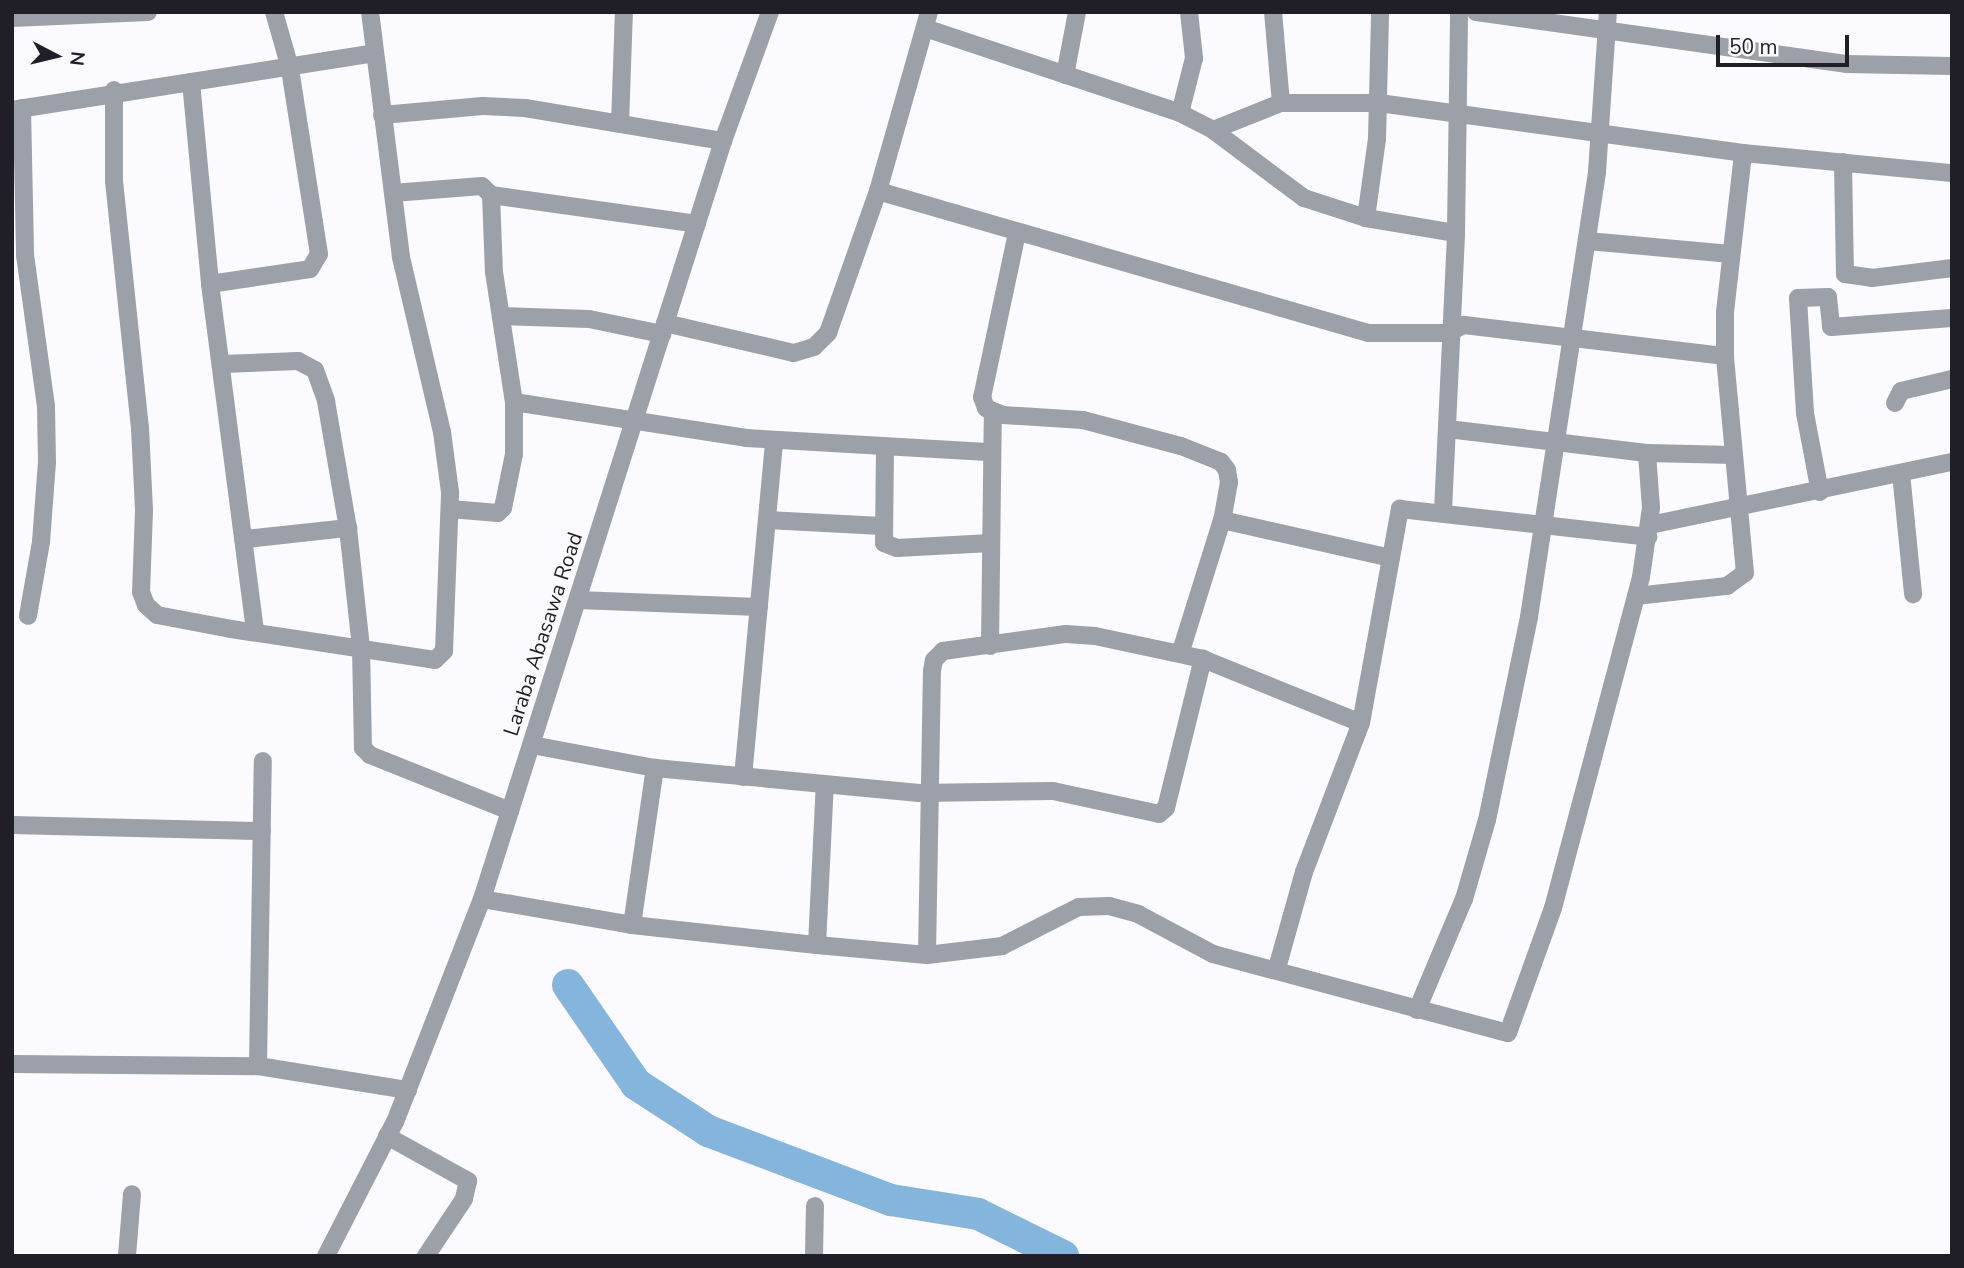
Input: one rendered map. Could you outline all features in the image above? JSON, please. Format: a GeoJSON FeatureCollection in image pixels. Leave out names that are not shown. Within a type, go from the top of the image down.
{"type":"FeatureCollection","features":[{"type":"Feature","properties":{"kind":"street"},"geometry":{"type":"LineString","coordinates":[[12,18],[148,12]]}},
{"type":"Feature","properties":{"kind":"street"},"geometry":{"type":"LineString","coordinates":[[210,284],[316,264],[319,243],[290,68],[274,12]]}},
{"type":"Feature","properties":{"kind":"street"},"geometry":{"type":"LineString","coordinates":[[114,90],[116,206],[140,428],[141,592],[157,615],[440,658],[444,651],[450,509],[442,432],[411,309],[382,115],[370,12]]}},
{"type":"Feature","properties":{"kind":"street"},"geometry":{"type":"LineString","coordinates":[[620,124],[624,12]]}},
{"type":"Feature","properties":{"kind":"street","name":"Laraba Abasawa Road"},"geometry":{"type":"LineString","coordinates":[[326,1256],[408,1090],[482,899],[696,224],[770,12]]}},
{"type":"Feature","properties":{"kind":"street"},"geometry":{"type":"LineString","coordinates":[[1065,75],[1077,12]]}},
{"type":"Feature","properties":{"kind":"street"},"geometry":{"type":"LineString","coordinates":[[1180,113],[1194,58],[1189,12]]}},
{"type":"Feature","properties":{"kind":"street"},"geometry":{"type":"LineString","coordinates":[[1273,12],[1281,103]]}},
{"type":"Feature","properties":{"kind":"street"},"geometry":{"type":"LineString","coordinates":[[1366,218],[1379,103],[1380,12]]}},
{"type":"Feature","properties":{"kind":"street"},"geometry":{"type":"LineString","coordinates":[[1443,510],[1448,429],[1448,333],[1456,233],[1459,12]]}},
{"type":"Feature","properties":{"kind":"street"},"geometry":{"type":"LineString","coordinates":[[1476,12],[1607,20],[1847,64],[1952,66]]}},
{"type":"Feature","properties":{"kind":"street"},"geometry":{"type":"LineString","coordinates":[[503,316],[589,319],[664,329],[794,353],[814,347],[828,333],[838,311],[878,191],[927,20],[1065,75],[1180,113],[1213,130],[1304,198],[1366,218],[1456,233]]}},
{"type":"Feature","properties":{"kind":"street"},"geometry":{"type":"LineString","coordinates":[[1417,1010],[1464,899],[1487,820],[1544,526],[1588,241],[1601,134],[1607,20]]}},
{"type":"Feature","properties":{"kind":"street"},"geometry":{"type":"LineString","coordinates":[[28,617],[41,542],[47,462],[46,406],[25,255],[17,109],[114,90],[191,82],[376,53]]}},
{"type":"Feature","properties":{"kind":"street"},"geometry":{"type":"LineString","coordinates":[[191,82],[210,284],[246,539],[255,632]]}},
{"type":"Feature","properties":{"kind":"street"},"geometry":{"type":"LineString","coordinates":[[1213,130],[1281,103],[1379,103],[1743,153],[1952,173]]}},
{"type":"Feature","properties":{"kind":"street"},"geometry":{"type":"LineString","coordinates":[[382,115],[483,106],[723,141]]}},
{"type":"Feature","properties":{"kind":"street"},"geometry":{"type":"LineString","coordinates":[[1636,596],[1727,586],[1742,579],[1740,509],[1725,356],[1730,254],[1743,153]]}},
{"type":"Feature","properties":{"kind":"street"},"geometry":{"type":"LineString","coordinates":[[1843,163],[1845,274],[1872,278],[1952,268]]}},
{"type":"Feature","properties":{"kind":"street"},"geometry":{"type":"LineString","coordinates":[[393,194],[482,186],[491,195],[696,224]]}},
{"type":"Feature","properties":{"kind":"street"},"geometry":{"type":"LineString","coordinates":[[878,191],[1341,327],[1392,335],[1448,333],[1464,326],[1725,356]]}},
{"type":"Feature","properties":{"kind":"street"},"geometry":{"type":"LineString","coordinates":[[450,509],[491,514],[503,508],[514,454],[514,402],[503,316],[494,272],[491,195]]}},
{"type":"Feature","properties":{"kind":"street"},"geometry":{"type":"LineString","coordinates":[[990,646],[993,414],[982,397],[1017,233]]}},
{"type":"Feature","properties":{"kind":"street"},"geometry":{"type":"LineString","coordinates":[[1588,241],[1730,254]]}},
{"type":"Feature","properties":{"kind":"street"},"geometry":{"type":"LineString","coordinates":[[1820,492],[1805,413],[1798,298],[1828,297],[1831,327],[1952,318]]}},
{"type":"Feature","properties":{"kind":"street"},"geometry":{"type":"LineString","coordinates":[[222,363],[298,361],[315,370],[326,401],[348,528],[361,647],[363,748],[370,755],[510,811]]}},
{"type":"Feature","properties":{"kind":"street"},"geometry":{"type":"LineString","coordinates":[[1895,403],[1901,391],[1952,379]]}},
{"type":"Feature","properties":{"kind":"street"},"geometry":{"type":"LineString","coordinates":[[514,402],[774,441],[992,452]]}},
{"type":"Feature","properties":{"kind":"street"},"geometry":{"type":"LineString","coordinates":[[993,414],[1083,420],[1181,446],[1221,461],[1229,482],[1222,520],[1180,654]]}},
{"type":"Feature","properties":{"kind":"street"},"geometry":{"type":"LineString","coordinates":[[1448,429],[1647,453],[1734,455]]}},
{"type":"Feature","properties":{"kind":"street"},"geometry":{"type":"LineString","coordinates":[[743,777],[774,441]]}},
{"type":"Feature","properties":{"kind":"street"},"geometry":{"type":"LineString","coordinates":[[885,447],[882,526],[884,543],[897,548],[991,543]]}},
{"type":"Feature","properties":{"kind":"street"},"geometry":{"type":"LineString","coordinates":[[482,899],[632,925],[927,955],[1002,946],[1079,907],[1109,906],[1138,914],[1193,947],[1277,968],[1498,1034],[1510,1030],[1553,908],[1636,596],[1649,531],[1647,453]]}},
{"type":"Feature","properties":{"kind":"street"},"geometry":{"type":"LineString","coordinates":[[1277,968],[1304,872],[1361,723],[1400,509],[1443,510],[1544,526],[1649,531],[1952,462]]}},
{"type":"Feature","properties":{"kind":"street"},"geometry":{"type":"LineString","coordinates":[[1901,473],[1913,594]]}},
{"type":"Feature","properties":{"kind":"street"},"geometry":{"type":"LineString","coordinates":[[766,520],[882,526]]}},
{"type":"Feature","properties":{"kind":"street"},"geometry":{"type":"LineString","coordinates":[[1222,520],[1391,558]]}},
{"type":"Feature","properties":{"kind":"street"},"geometry":{"type":"LineString","coordinates":[[246,539],[348,528]]}},
{"type":"Feature","properties":{"kind":"street"},"geometry":{"type":"LineString","coordinates":[[578,600],[759,607]]}},
{"type":"Feature","properties":{"kind":"street"},"geometry":{"type":"LineString","coordinates":[[927,955],[934,660],[943,651],[1086,635],[1203,659],[1361,723]]}},
{"type":"Feature","properties":{"kind":"street"},"geometry":{"type":"LineString","coordinates":[[532,745],[655,768],[743,777],[930,793],[1053,791],[1162,813],[1203,659]]}},
{"type":"Feature","properties":{"kind":"street"},"geometry":{"type":"LineString","coordinates":[[258,1066],[263,761]]}},
{"type":"Feature","properties":{"kind":"street"},"geometry":{"type":"LineString","coordinates":[[632,925],[655,768]]}},
{"type":"Feature","properties":{"kind":"street"},"geometry":{"type":"LineString","coordinates":[[817,945],[825,784]]}},
{"type":"Feature","properties":{"kind":"street"},"geometry":{"type":"LineString","coordinates":[[12,825],[262,831]]}},
{"type":"Feature","properties":{"kind":"street"},"geometry":{"type":"LineString","coordinates":[[12,1064],[258,1066],[408,1090]]}},
{"type":"Feature","properties":{"kind":"street"},"geometry":{"type":"LineString","coordinates":[[387,1136],[468,1181],[464,1199],[426,1256]]}},
{"type":"Feature","properties":{"kind":"street"},"geometry":{"type":"LineString","coordinates":[[127,1256],[132,1194]]}},
{"type":"Feature","properties":{"kind":"street"},"geometry":{"type":"LineString","coordinates":[[814,1256],[815,1206]]}},
{"type":"Feature","properties":{"kind":"waterway"},"geometry":{"type":"LineString","coordinates":[[568,985],[636,1084],[708,1131],[891,1200],[978,1214],[1063,1256]]}}]}
